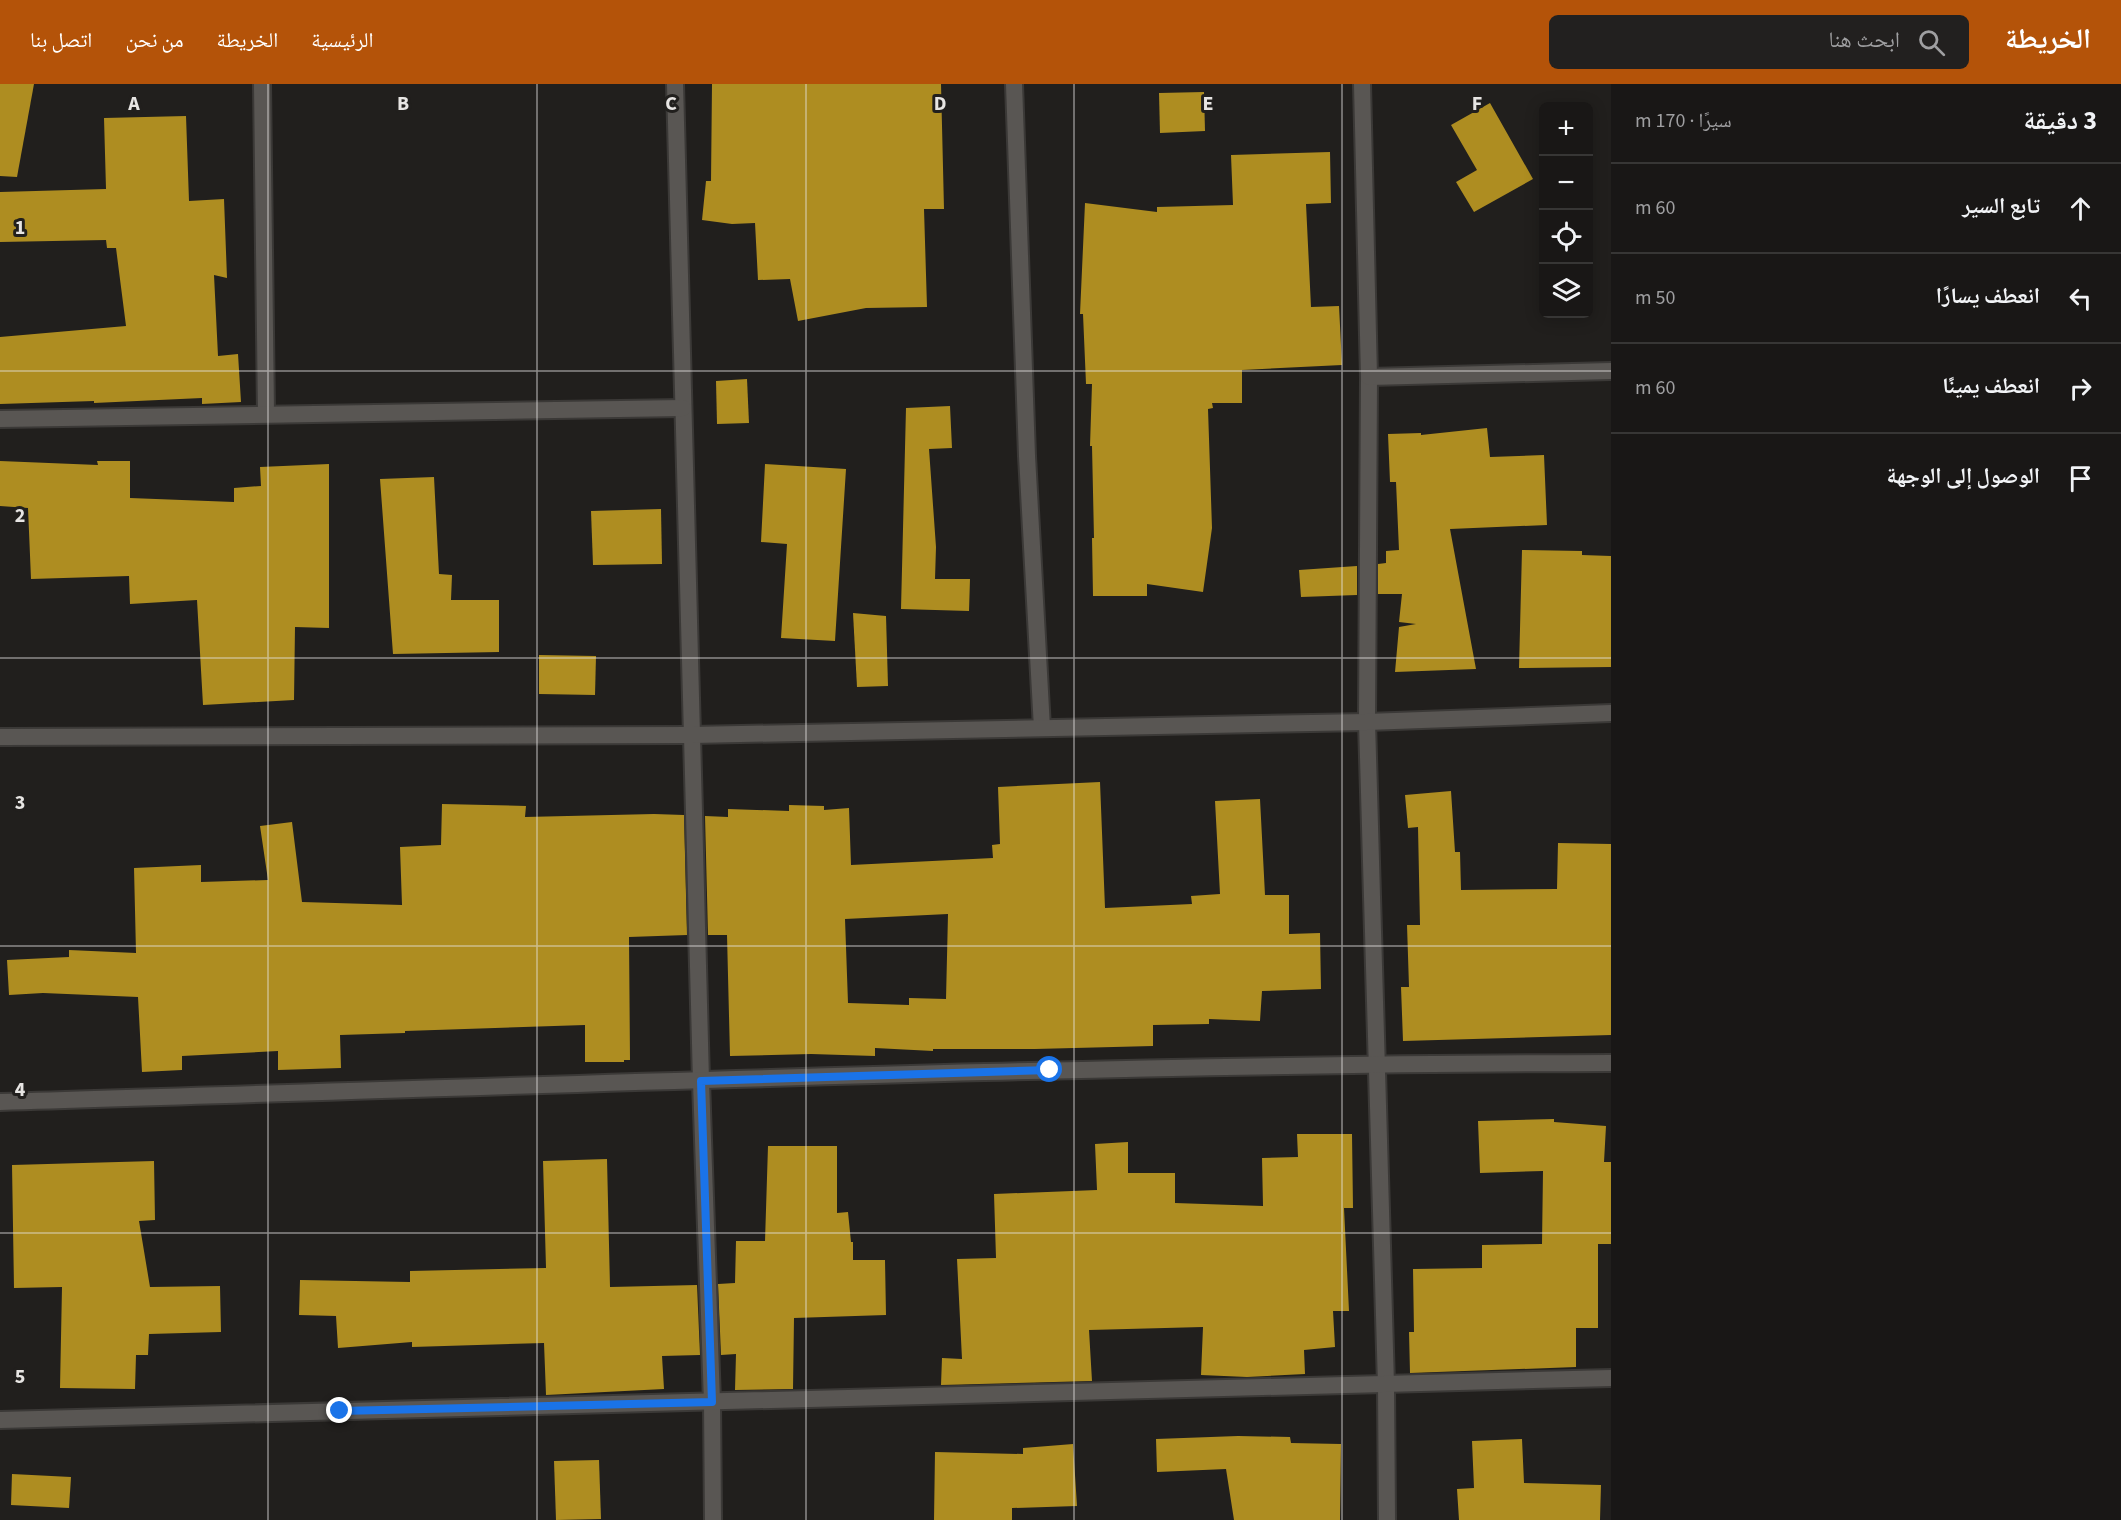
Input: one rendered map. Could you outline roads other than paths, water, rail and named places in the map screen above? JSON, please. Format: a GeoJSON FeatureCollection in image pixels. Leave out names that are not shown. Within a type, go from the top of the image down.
{"type":"FeatureCollection","features":[{"type":"Feature","properties":{"kind":"street"},"geometry":{"type":"LineString","coordinates":[[262,84],[266,414]]}},
{"type":"Feature","properties":{"kind":"street"},"geometry":{"type":"LineString","coordinates":[[675,84],[701,1081],[712,1402],[713,1520]]}},
{"type":"Feature","properties":{"kind":"street"},"geometry":{"type":"LineString","coordinates":[[1014,84],[1027,456],[1042,728]]}},
{"type":"Feature","properties":{"kind":"street"},"geometry":{"type":"LineString","coordinates":[[1362,84],[1369,377],[1367,722],[1386,1385],[1387,1520]]}},
{"type":"Feature","properties":{"kind":"street"},"geometry":{"type":"LineString","coordinates":[[1369,377],[1611,372]]}},
{"type":"Feature","properties":{"kind":"street"},"geometry":{"type":"LineString","coordinates":[[0,419],[683,408]]}},
{"type":"Feature","properties":{"kind":"street"},"geometry":{"type":"LineString","coordinates":[[0,737],[692,735],[1367,722],[1611,713]]}},
{"type":"Feature","properties":{"kind":"street"},"geometry":{"type":"LineString","coordinates":[[0,1102],[1038,1070],[1376,1064],[1611,1063]]}},
{"type":"Feature","properties":{"kind":"street"},"geometry":{"type":"LineString","coordinates":[[0,1420],[1611,1378]]}}]}
